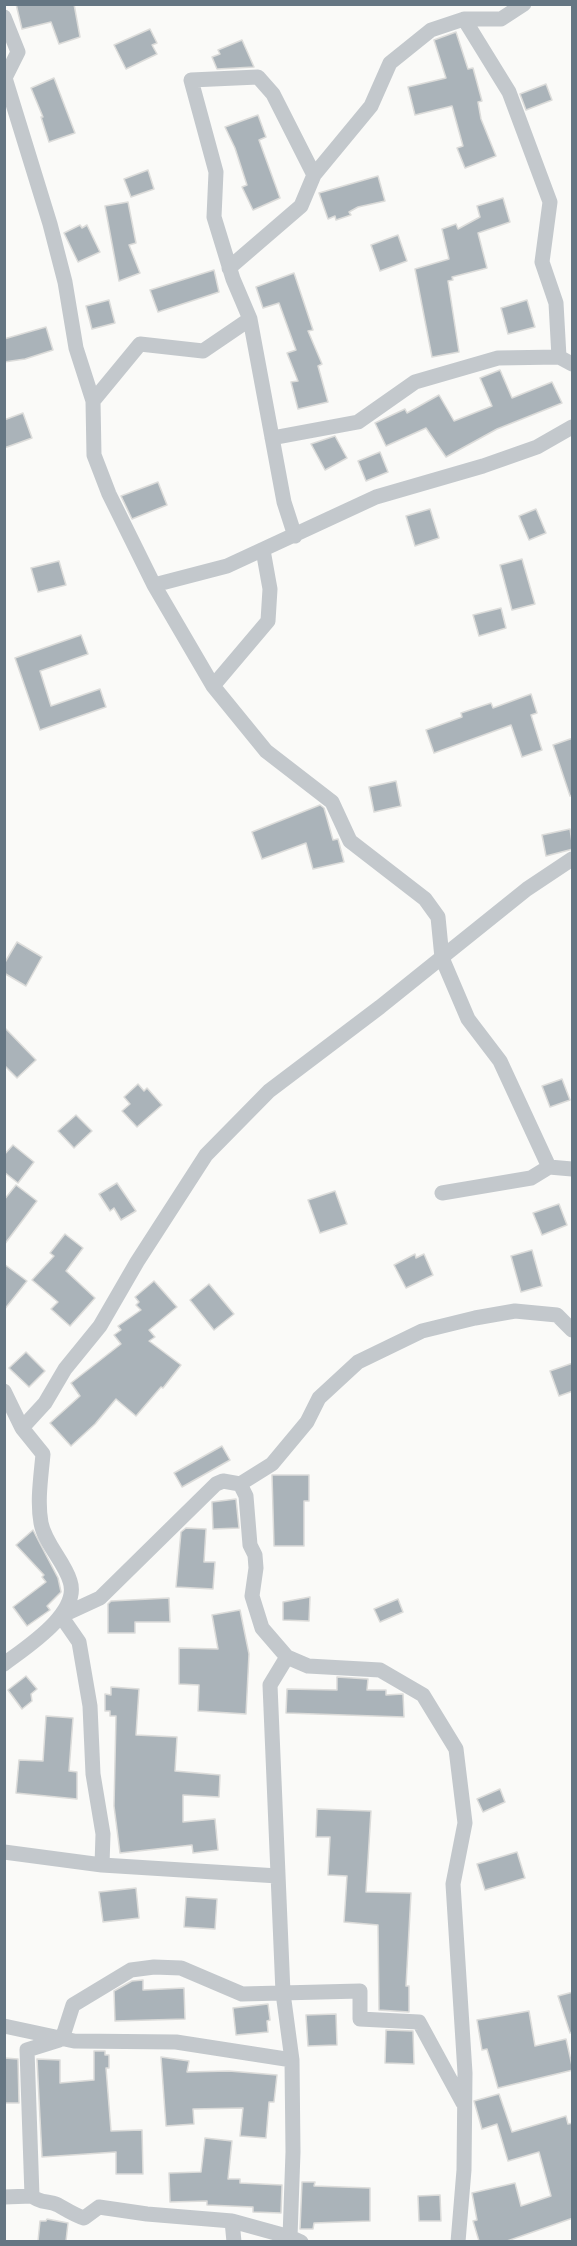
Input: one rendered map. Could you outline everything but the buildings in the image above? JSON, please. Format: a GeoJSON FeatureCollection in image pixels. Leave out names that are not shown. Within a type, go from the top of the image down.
{"type":"FeatureCollection","features":[{"type":"Feature","properties":{"kind":"street"},"geometry":{"type":"LineString","coordinates":[[229,268],[301,207],[314,175],[371,106],[390,63],[431,30],[464,20],[501,20],[524,4]]}},
{"type":"Feature","properties":{"kind":"street"},"geometry":{"type":"LineString","coordinates":[[4,17],[18,52],[5,78],[50,224],[65,282],[76,348],[93,401],[94,455],[109,494],[154,585],[213,686],[266,752],[332,802],[350,841],[425,899],[438,917],[442,958],[468,1019],[500,1061],[549,1167]]}},
{"type":"Feature","properties":{"kind":"street"},"geometry":{"type":"LineString","coordinates":[[272,438],[358,422],[415,382],[498,358],[566,361],[556,303],[542,262],[550,202],[509,92],[464,20]]}},
{"type":"Feature","properties":{"kind":"street"},"geometry":{"type":"LineString","coordinates":[[295,536],[284,502],[250,318],[229,268],[214,217],[216,172],[190,80],[258,77],[273,94],[314,175]]}},
{"type":"Feature","properties":{"kind":"street"},"geometry":{"type":"LineString","coordinates":[[93,401],[140,344],[203,351],[250,318]]}},
{"type":"Feature","properties":{"kind":"street"},"geometry":{"type":"LineString","coordinates":[[154,585],[227,566],[375,497],[483,466],[537,447],[573,427]]}},
{"type":"Feature","properties":{"kind":"street"},"geometry":{"type":"LineString","coordinates":[[213,686],[268,621],[270,589],[263,550]]}},
{"type":"Feature","properties":{"kind":"street"},"geometry":{"type":"LineString","coordinates":[[22,1428],[45,1403],[65,1369],[100,1326],[137,1262],[206,1155],[269,1090],[442,958],[527,889],[573,859]]}},
{"type":"Feature","properties":{"kind":"street"},"geometry":{"type":"LineString","coordinates":[[442,1192],[531,1178],[549,1167],[573,1169]]}},
{"type":"Feature","properties":{"kind":"street"},"geometry":{"type":"LineString","coordinates":[[4,1664],[61,1616],[100,1598],[216,1484],[223,1481],[240,1484],[272,1464],[307,1422],[319,1398],[358,1362],[422,1331],[515,1311],[557,1315],[573,1330]]}},
{"type":"Feature","properties":{"kind":"street"},"geometry":{"type":"LineString","coordinates":[[4,1391],[22,1428],[43,1454],[39,1503],[41,1526],[71,1583],[69,1601],[61,1616]]}},
{"type":"Feature","properties":{"kind":"street"},"geometry":{"type":"LineString","coordinates":[[240,1484],[246,1496],[250,1545],[255,1555],[256,1568],[252,1596],[255,1612],[262,1628],[286,1657],[308,1666],[380,1670],[423,1695],[456,1749],[465,1823],[453,1884],[465,2073],[464,2170],[458,2241]]}},
{"type":"Feature","properties":{"kind":"street"},"geometry":{"type":"LineString","coordinates":[[61,1616],[79,1642],[90,1706],[93,1774],[103,1834],[102,1865]]}},
{"type":"Feature","properties":{"kind":"street"},"geometry":{"type":"LineString","coordinates":[[4,2197],[32,2196],[40,2203],[57,2204],[67,2212],[84,2218],[99,2207],[147,2214],[232,2221],[295,2239],[292,2060],[283,1993],[270,1685],[286,1657]]}},
{"type":"Feature","properties":{"kind":"street"},"geometry":{"type":"LineString","coordinates":[[4,1852],[102,1865],[278,1876]]}},
{"type":"Feature","properties":{"kind":"street"},"geometry":{"type":"LineString","coordinates":[[62,2039],[73,2005],[131,1970],[154,1967],[181,1968],[242,1994],[360,1991],[360,2019],[419,2022],[463,2104]]}},
{"type":"Feature","properties":{"kind":"street"},"geometry":{"type":"LineString","coordinates":[[4,2026],[62,2039],[176,2043],[292,2060]]}},
{"type":"Feature","properties":{"kind":"street"},"geometry":{"type":"LineString","coordinates":[[32,2196],[27,2049],[62,2039]]}},
{"type":"Feature","properties":{"kind":"street"},"geometry":{"type":"LineString","coordinates":[[232,2221],[234,2241]]}}]}
